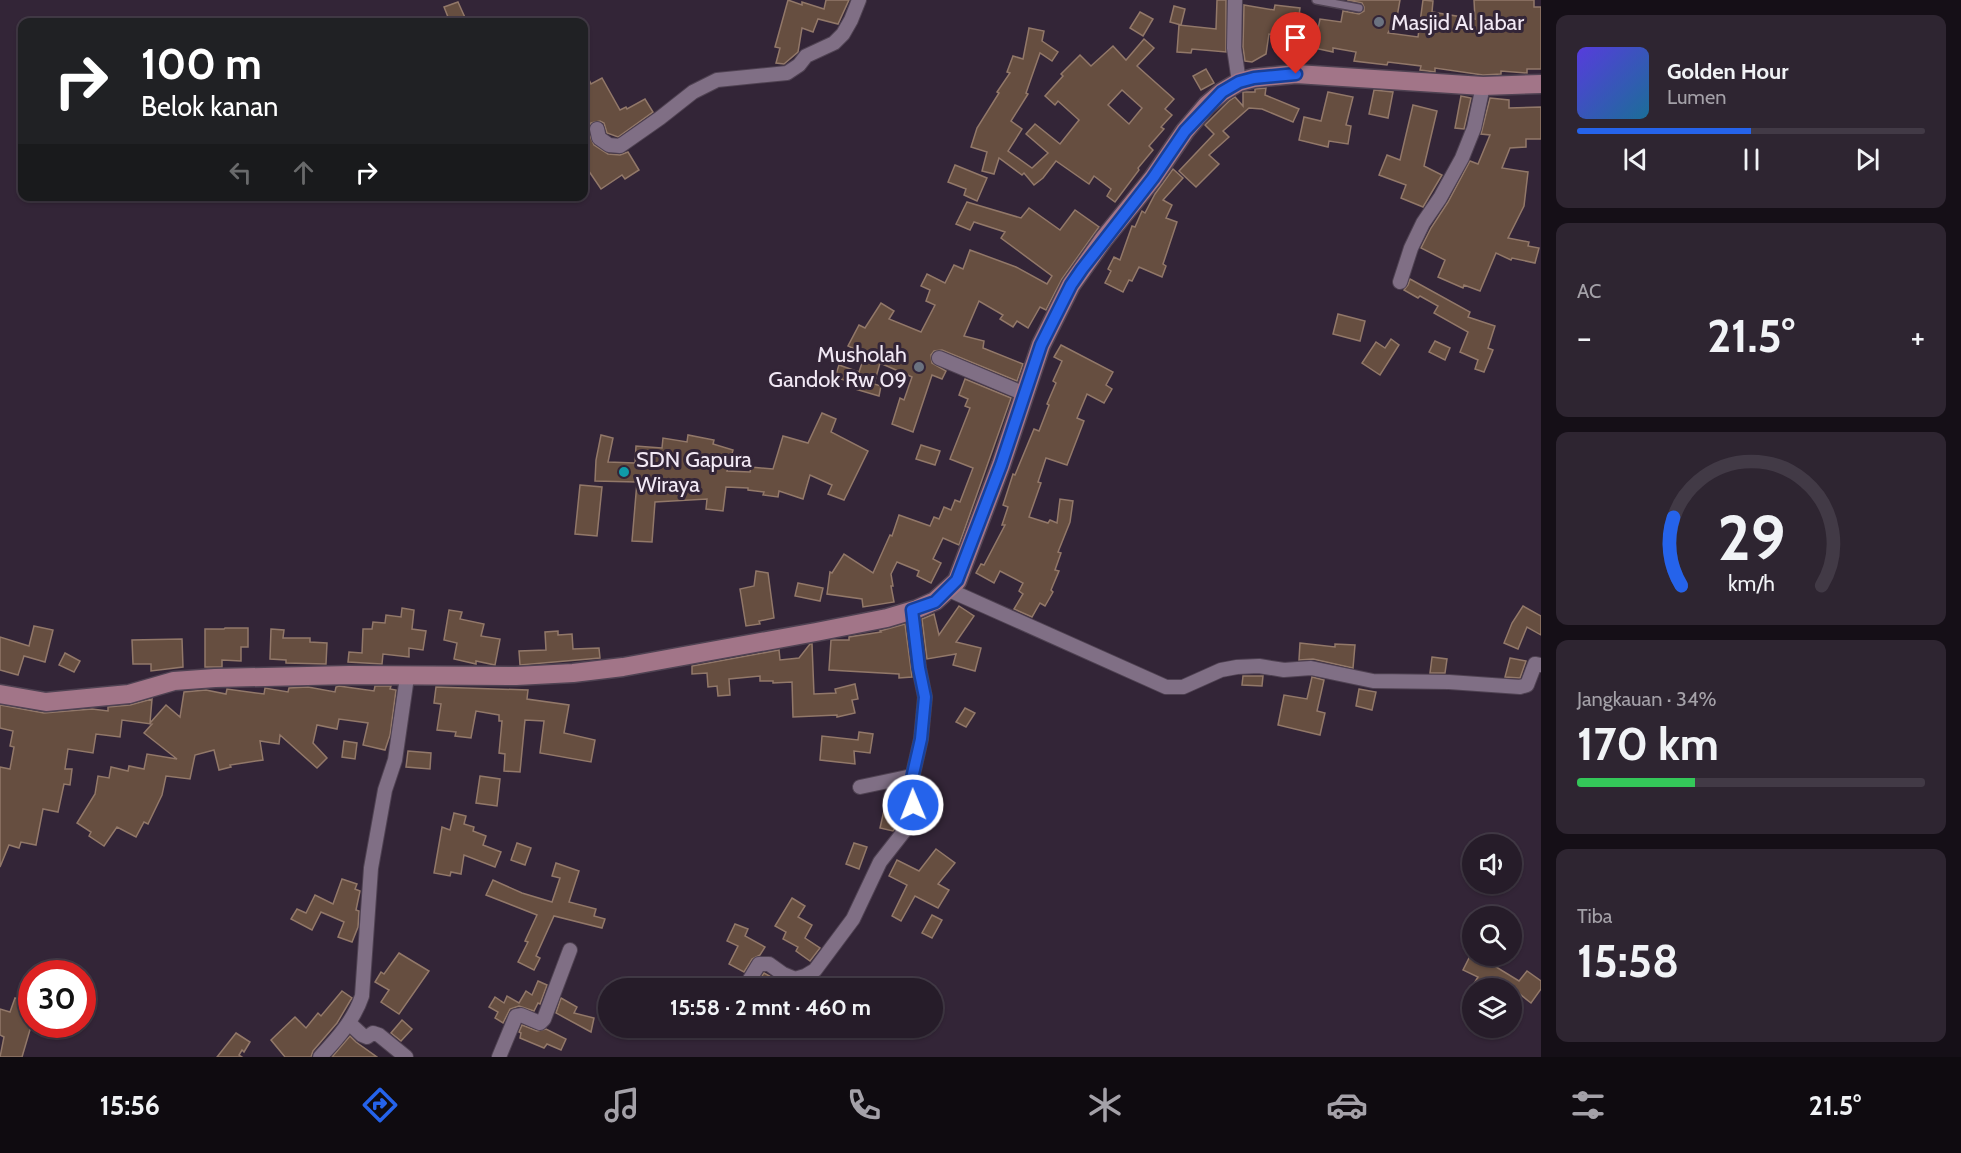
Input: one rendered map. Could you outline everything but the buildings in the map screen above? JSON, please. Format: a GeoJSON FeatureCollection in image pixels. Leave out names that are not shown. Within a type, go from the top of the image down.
{"type":"FeatureCollection","features":[{"type":"Feature","properties":{"kind":"main road"},"geometry":{"type":"LineString","coordinates":[[0,694],[46,702],[129,694],[174,681],[215,678],[350,675],[516,676],[573,673],[826,630],[887,618],[935,602],[957,580],[967,558],[1041,345],[1071,285],[1153,178],[1185,131],[1222,92],[1239,82],[1273,75],[1296,74],[1483,86],[1541,84]]}},
{"type":"Feature","properties":{"kind":"street"},"geometry":{"type":"LineString","coordinates":[[597,129],[599,138],[604,142],[620,146],[693,92],[717,81],[787,73],[799,65],[806,56],[834,43],[843,34],[859,0]]}},
{"type":"Feature","properties":{"kind":"street"},"geometry":{"type":"LineString","coordinates":[[1235,0],[1234,48],[1239,82]]}},
{"type":"Feature","properties":{"kind":"street"},"geometry":{"type":"LineString","coordinates":[[1400,282],[1411,248],[1423,223],[1462,158],[1474,128],[1483,86]]}},
{"type":"Feature","properties":{"kind":"street"},"geometry":{"type":"LineString","coordinates":[[939,358],[1025,394]]}},
{"type":"Feature","properties":{"kind":"street"},"geometry":{"type":"LineString","coordinates":[[949,590],[1166,687],[1183,687],[1221,670],[1259,666],[1284,670],[1311,668],[1373,681],[1449,682],[1520,687],[1527,685],[1535,664],[1541,665]]}},
{"type":"Feature","properties":{"kind":"street"},"geometry":{"type":"LineString","coordinates":[[798,978],[815,970],[853,919],[880,861],[909,825],[913,805],[910,787],[921,739],[925,697],[912,610]]}},
{"type":"Feature","properties":{"kind":"street"},"geometry":{"type":"LineString","coordinates":[[320,1057],[349,1023],[362,996],[371,868],[385,790],[395,760],[407,677]]}},
{"type":"Feature","properties":{"kind":"street"},"geometry":{"type":"LineString","coordinates":[[860,786],[912,776]]}},
{"type":"Feature","properties":{"kind":"street"},"geometry":{"type":"LineString","coordinates":[[499,1057],[516,1016],[521,1015],[540,1023],[544,1019],[570,950]]}},
{"type":"Feature","properties":{"kind":"street"},"geometry":{"type":"LineString","coordinates":[[751,978],[759,964],[769,964],[793,978]]}},
{"type":"Feature","properties":{"kind":"street"},"geometry":{"type":"LineString","coordinates":[[349,1023],[362,1035],[368,1037],[373,1033],[379,1035],[406,1057]]}},
{"type":"Feature","properties":{"kind":"lane"},"geometry":{"type":"LineString","coordinates":[[1316,0],[1359,8]]}},
{"type":"Feature","properties":{"kind":"place","name":"Masjid Al Jabar"},"geometry":{"type":"Point","coordinates":[1379,22]}},
{"type":"Feature","properties":{"kind":"place","name":"Musholah Gandok Rw 09"},"geometry":{"type":"Point","coordinates":[919,367]}},
{"type":"Feature","properties":{"kind":"place","name":"SDN Gapura Wiraya"},"geometry":{"type":"Point","coordinates":[624,472]}},
{"type":"Feature","properties":{"kind":"route"},"geometry":{"type":"LineString","coordinates":[[913,805],[910,787],[921,739],[925,697],[912,610],[935,602],[957,580],[1001,465],[1041,345],[1071,285],[1103,240],[1153,178],[1185,131],[1208,105],[1222,92],[1239,82],[1273,75],[1296,74]]}}]}
